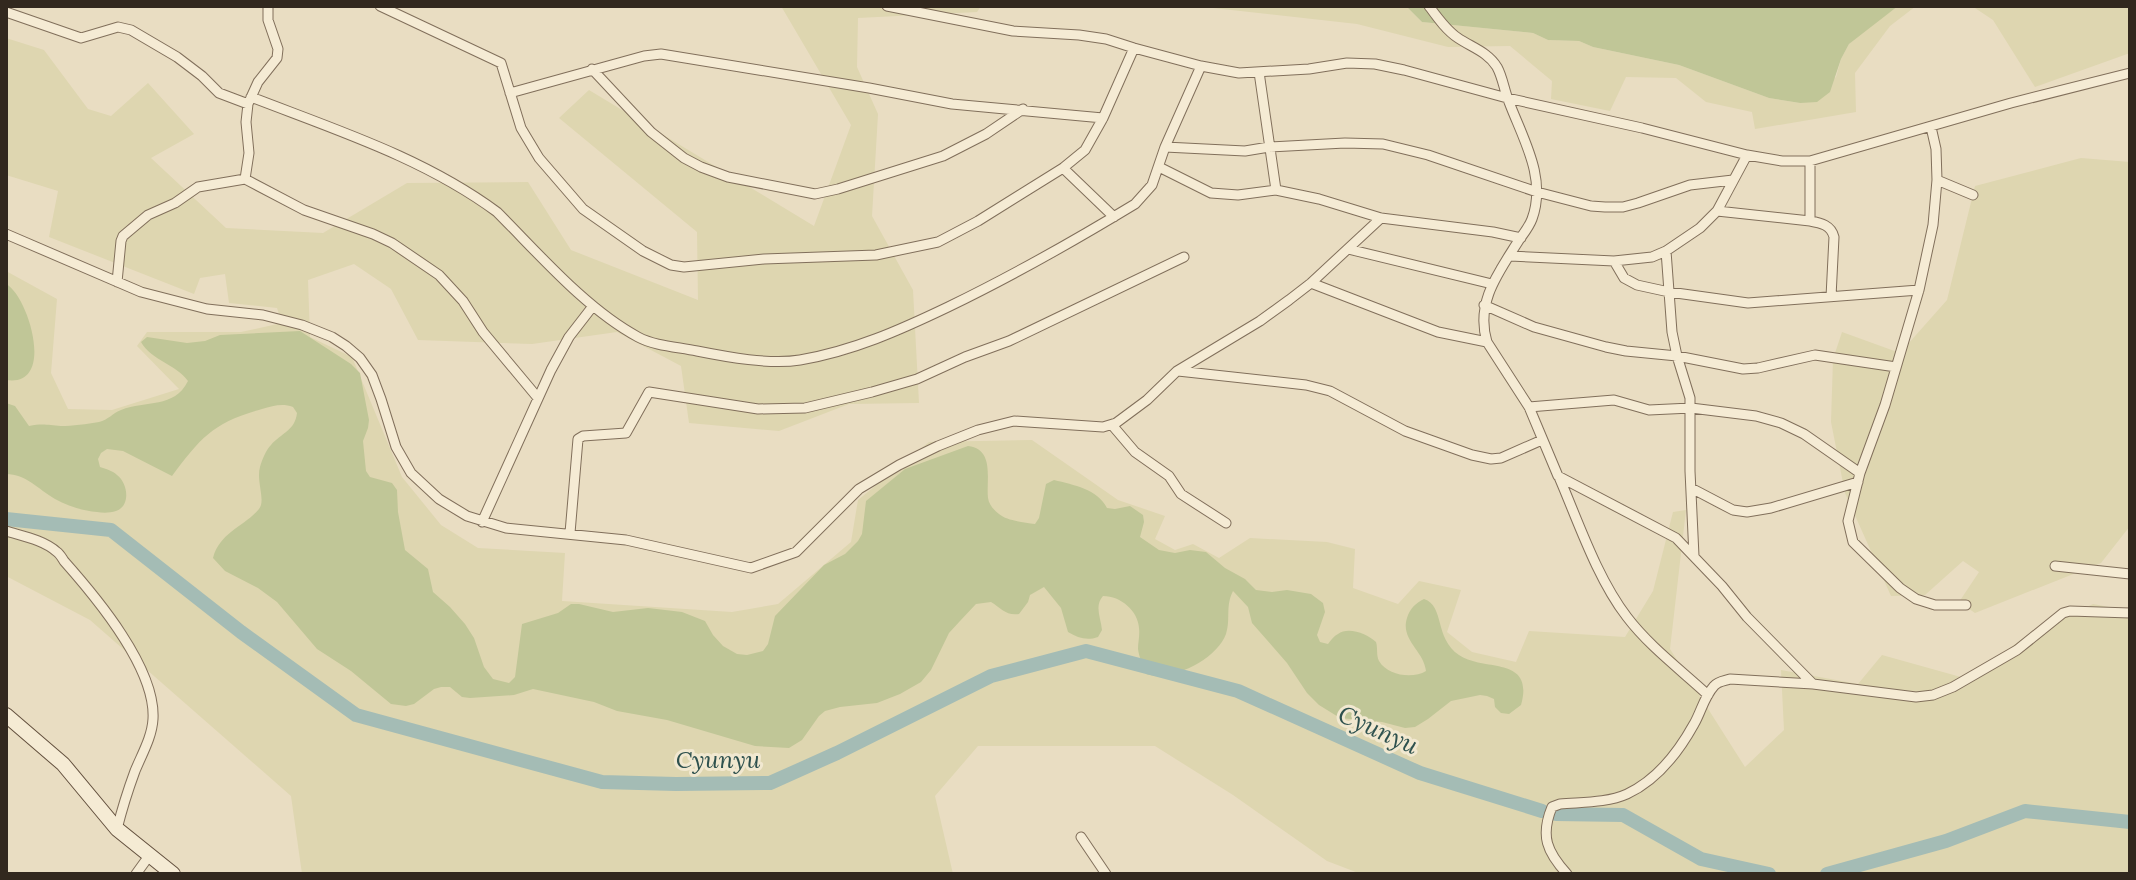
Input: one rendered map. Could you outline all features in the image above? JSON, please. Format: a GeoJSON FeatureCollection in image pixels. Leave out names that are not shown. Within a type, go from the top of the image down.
{"type":"FeatureCollection","features":[{"type":"Feature","properties":{"kind":"main road"},"geometry":{"type":"LineString","coordinates":[[6,715],[63,764],[117,829],[173,874]]}},
{"type":"Feature","properties":{"kind":"street"},"geometry":{"type":"LineString","coordinates":[[245,179],[249,153],[246,122],[250,100],[258,82],[277,58],[278,49],[268,20],[268,6]]}},
{"type":"Feature","properties":{"kind":"street"},"geometry":{"type":"LineString","coordinates":[[380,6],[501,63],[521,128],[539,158],[583,209],[643,251],[671,265],[684,267],[764,259],[876,255],[938,242],[1063,168],[1085,150],[1134,48]]}},
{"type":"Feature","properties":{"kind":"street"},"geometry":{"type":"LineString","coordinates":[[887,6],[1013,31],[1112,40],[1201,66],[1239,73],[1347,63],[1375,64],[1507,98],[1782,161],[1810,161],[2011,103],[2130,73]]}},
{"type":"Feature","properties":{"kind":"street"},"geometry":{"type":"LineString","coordinates":[[1429,6],[1457,38],[1482,52],[1495,64],[1536,174],[1533,217],[1492,284],[1484,305],[1487,342],[1529,407],[1591,553],[1615,599],[1628,618],[1708,695]]}},
{"type":"Feature","properties":{"kind":"street"},"geometry":{"type":"LineString","coordinates":[[6,12],[81,38],[118,27],[131,30],[181,60],[219,93],[250,100],[389,151],[426,167],[461,188],[497,212],[593,306],[636,336],[648,342],[758,360],[797,361],[856,347],[893,333],[999,283],[1135,204],[1152,185],[1165,147],[1201,66]]}},
{"type":"Feature","properties":{"kind":"street"},"geometry":{"type":"LineString","coordinates":[[510,93],[592,69],[661,54],[952,104],[1103,118]]}},
{"type":"Feature","properties":{"kind":"street"},"geometry":{"type":"LineString","coordinates":[[592,69],[651,132],[684,158],[728,177],[815,194],[943,156],[986,134],[1023,109]]}},
{"type":"Feature","properties":{"kind":"street"},"geometry":{"type":"LineString","coordinates":[[1259,72],[1276,190]]}},
{"type":"Feature","properties":{"kind":"street"},"geometry":{"type":"LineString","coordinates":[[1931,127],[1936,149],[1937,180],[1933,225],[1919,290],[1848,521],[1853,542],[1900,588],[1916,599],[1935,605],[1966,605]]}},
{"type":"Feature","properties":{"kind":"street"},"geometry":{"type":"LineString","coordinates":[[1165,147],[1245,151],[1360,142],[1402,147],[1537,192],[1591,206],[1623,207],[1690,185],[1733,180]]}},
{"type":"Feature","properties":{"kind":"street"},"geometry":{"type":"LineString","coordinates":[[1510,256],[1614,261],[1652,257],[1700,228],[1717,211],[1747,155]]}},
{"type":"Feature","properties":{"kind":"street"},"geometry":{"type":"LineString","coordinates":[[1810,161],[1810,221]]}},
{"type":"Feature","properties":{"kind":"street"},"geometry":{"type":"LineString","coordinates":[[1159,167],[1211,193],[1238,195],[1276,190],[1381,218],[1521,238]]}},
{"type":"Feature","properties":{"kind":"street"},"geometry":{"type":"LineString","coordinates":[[1063,168],[1114,217]]}},
{"type":"Feature","properties":{"kind":"street"},"geometry":{"type":"LineString","coordinates":[[117,282],[121,241],[132,228],[155,210],[175,203],[198,187],[245,179],[304,210],[392,243],[439,275],[538,398]]}},
{"type":"Feature","properties":{"kind":"street"},"geometry":{"type":"LineString","coordinates":[[1937,180],[1973,195]]}},
{"type":"Feature","properties":{"kind":"street"},"geometry":{"type":"LineString","coordinates":[[1717,211],[1822,223],[1833,232],[1831,297]]}},
{"type":"Feature","properties":{"kind":"street"},"geometry":{"type":"LineString","coordinates":[[6,234],[160,298],[207,309],[263,315],[332,337],[360,358],[372,375],[396,447],[411,473],[439,499],[467,516],[506,528],[626,540],[751,568],[796,552],[859,489],[899,465],[978,430],[1014,421],[1112,425],[1147,400],[1177,371],[1260,321],[1311,283],[1381,218]]}},
{"type":"Feature","properties":{"kind":"street"},"geometry":{"type":"LineString","coordinates":[[1348,249],[1492,284]]}},
{"type":"Feature","properties":{"kind":"street"},"geometry":{"type":"LineString","coordinates":[[1666,251],[1672,332],[1691,408],[1694,556]]}},
{"type":"Feature","properties":{"kind":"street"},"geometry":{"type":"LineString","coordinates":[[570,533],[578,439],[626,433],[649,392],[758,409],[805,408],[872,392],[917,379],[1009,341],[1184,257]]}},
{"type":"Feature","properties":{"kind":"street"},"geometry":{"type":"LineString","coordinates":[[1614,261],[1630,282],[1669,292],[1748,303],[1919,290]]}},
{"type":"Feature","properties":{"kind":"street"},"geometry":{"type":"LineString","coordinates":[[1311,283],[1438,332],[1487,342]]}},
{"type":"Feature","properties":{"kind":"street"},"geometry":{"type":"LineString","coordinates":[[1484,305],[1534,327],[1606,347],[1743,369],[1815,355],[1896,367]]}},
{"type":"Feature","properties":{"kind":"street"},"geometry":{"type":"LineString","coordinates":[[482,522],[551,370],[569,337],[593,306]]}},
{"type":"Feature","properties":{"kind":"street"},"geometry":{"type":"LineString","coordinates":[[1177,371],[1306,385],[1330,391],[1405,431],[1491,459],[1507,456],[1542,440]]}},
{"type":"Feature","properties":{"kind":"street"},"geometry":{"type":"LineString","coordinates":[[1529,407],[1614,400],[1649,410],[1691,408],[1756,416],[1804,434],[1859,478]]}},
{"type":"Feature","properties":{"kind":"street"},"geometry":{"type":"LineString","coordinates":[[1112,425],[1135,452],[1169,476],[1181,494],[1226,523]]}},
{"type":"Feature","properties":{"kind":"street"},"geometry":{"type":"LineString","coordinates":[[1558,476],[1676,538],[1813,684]]}},
{"type":"Feature","properties":{"kind":"street"},"geometry":{"type":"LineString","coordinates":[[1691,488],[1733,510],[1747,512],[1771,508],[1859,478]]}},
{"type":"Feature","properties":{"kind":"street"},"geometry":{"type":"LineString","coordinates":[[6,531],[56,551],[84,582],[144,673],[153,721],[117,829]]}},
{"type":"Feature","properties":{"kind":"street"},"geometry":{"type":"LineString","coordinates":[[2055,566],[2130,574]]}},
{"type":"Feature","properties":{"kind":"street"},"geometry":{"type":"LineString","coordinates":[[1567,874],[1548,849],[1546,838],[1552,807],[1614,798],[1648,781],[1673,756],[1718,682],[1730,679],[1813,684],[1916,697],[1933,695],[2017,650],[2063,613],[2130,613]]}},
{"type":"Feature","properties":{"kind":"street"},"geometry":{"type":"LineString","coordinates":[[1081,837],[1106,874]]}},
{"type":"Feature","properties":{"kind":"street"},"geometry":{"type":"LineString","coordinates":[[136,874],[149,856]]}},
{"type":"Feature","properties":{"kind":"shaded area"},"geometry":{"type":"Polygon","coordinates":[[[781,6],[981,6],[977,12],[858,18],[857,67],[878,114],[872,216],[913,290],[919,403],[849,404],[779,431],[689,423],[681,366],[617,332],[532,344],[418,340],[391,289],[354,264],[308,280],[310,337],[352,357],[402,477],[441,525],[478,548],[565,553],[562,601],[732,612],[778,604],[851,542],[858,500],[929,442],[1032,440],[1118,500],[1165,516],[1155,539],[1175,550],[1193,544],[1219,558],[1250,538],[1327,542],[1355,549],[1353,588],[1398,604],[1419,581],[1461,590],[1447,632],[1472,652],[1516,662],[1529,631],[1625,637],[1653,591],[1673,512],[1686,510],[1670,649],[1745,767],[1784,730],[1781,670],[1858,684],[1882,655],[1968,679],[2026,636],[2093,604],[2130,611],[2130,874],[1361,874],[1327,861],[1233,795],[1155,746],[978,746],[935,796],[953,874],[302,874],[291,796],[90,620],[6,576],[6,271],[57,299],[51,373],[68,409],[112,410],[179,389],[137,346],[147,332],[241,332],[282,323],[277,308],[229,303],[225,274],[200,278],[194,294],[49,237],[58,191],[6,175],[6,38],[44,50],[88,109],[111,116],[148,83],[194,134],[151,158],[226,228],[323,233],[407,183],[528,182],[571,250],[698,300],[697,232],[559,118],[589,90],[814,226],[851,125],[781,6]]]}},
{"type":"Feature","properties":{"kind":"shaded area"},"geometry":{"type":"Polygon","coordinates":[[[1195,6],[1406,6],[1422,22],[1533,33],[1548,40],[1579,41],[1593,47],[1679,65],[1769,98],[1800,103],[1836,77],[1849,44],[1862,32],[1898,6],[1916,6],[1890,26],[1855,73],[1856,112],[1755,129],[1752,112],[1706,102],[1676,78],[1626,77],[1610,111],[1551,99],[1552,81],[1510,46],[1448,47],[1357,24],[1195,6]]]}},
{"type":"Feature","properties":{"kind":"shaded area"},"geometry":{"type":"Polygon","coordinates":[[[1972,6],[2130,6],[2130,53],[2035,87],[1993,20],[1972,6]]]}},
{"type":"Feature","properties":{"kind":"shaded area"},"geometry":{"type":"Polygon","coordinates":[[[2081,158],[2130,162],[2130,526],[2101,563],[1975,613],[1959,602],[1979,572],[1963,561],[1925,595],[1891,596],[1845,493],[1831,422],[1833,359],[1842,332],[1900,353],[1947,300],[1975,186],[2081,158]]]}},
{"type":"Feature","properties":{"kind":"green space"},"geometry":{"type":"Polygon","coordinates":[[[1406,6],[1898,6],[1849,44],[1830,92],[1817,102],[1800,103],[1769,98],[1679,65],[1593,47],[1579,41],[1548,40],[1533,33],[1422,22],[1406,6]]]}},
{"type":"Feature","properties":{"kind":"green space"},"geometry":{"type":"Polygon","coordinates":[[[6,284],[22,305],[33,339],[31,370],[22,379],[6,380],[6,284]]]}},
{"type":"Feature","properties":{"kind":"green space"},"geometry":{"type":"Polygon","coordinates":[[[300,331],[360,373],[369,420],[363,441],[366,471],[370,477],[392,483],[397,490],[405,550],[428,569],[433,592],[465,624],[474,638],[484,667],[493,679],[509,683],[515,677],[522,624],[558,613],[571,604],[613,612],[648,608],[682,612],[705,621],[723,646],[737,654],[763,651],[768,644],[775,616],[824,565],[845,554],[858,541],[862,534],[866,501],[905,469],[968,446],[977,448],[986,459],[989,501],[1002,516],[1035,524],[1046,484],[1054,480],[1091,492],[1107,508],[1130,506],[1143,515],[1140,537],[1159,550],[1206,552],[1256,590],[1311,594],[1323,603],[1325,612],[1317,635],[1320,642],[1328,644],[1347,631],[1368,636],[1376,642],[1379,661],[1394,673],[1414,675],[1426,671],[1409,639],[1406,626],[1412,609],[1424,599],[1435,608],[1446,640],[1459,655],[1504,668],[1521,678],[1521,705],[1509,714],[1501,713],[1495,707],[1494,699],[1480,695],[1451,701],[1415,727],[1405,728],[1382,722],[1340,718],[1307,693],[1287,663],[1252,623],[1248,607],[1233,591],[1226,634],[1213,652],[1204,660],[1168,675],[1146,674],[1138,649],[1138,622],[1127,606],[1103,596],[1098,608],[1102,630],[1098,637],[1083,638],[1068,632],[1061,608],[1044,587],[1030,595],[1019,614],[1007,613],[991,602],[976,604],[949,633],[931,670],[921,682],[877,703],[825,711],[802,740],[789,748],[755,746],[667,720],[617,711],[594,702],[533,689],[514,695],[470,698],[462,697],[450,687],[441,687],[414,704],[391,704],[351,671],[317,649],[277,602],[225,571],[213,558],[221,542],[259,509],[259,472],[264,455],[294,424],[297,413],[293,407],[270,407],[232,419],[201,441],[172,476],[123,451],[107,449],[98,459],[100,467],[114,472],[121,479],[126,494],[124,504],[114,512],[70,506],[26,479],[6,474],[6,403],[15,406],[29,426],[99,422],[130,407],[167,400],[182,390],[188,381],[146,348],[141,342],[147,337],[187,343],[220,335],[300,331]]]}},
{"type":"Feature","properties":{"kind":"waterway","name":"Cyunyu"},"geometry":{"type":"LineString","coordinates":[[6,519],[111,530],[241,632],[356,715],[602,782],[770,783],[991,676],[1086,651],[1238,691],[1420,773],[1542,811]]}},
{"type":"Feature","properties":{"kind":"waterway","name":"Cyunyu"},"geometry":{"type":"LineString","coordinates":[[1827,874],[1946,841],[2025,811],[2130,822]]}},
{"type":"Feature","properties":{"kind":"waterway","name":"Cyunyu"},"geometry":{"type":"LineString","coordinates":[[1556,814],[1623,815],[1701,859],[1769,874]]}}]}
